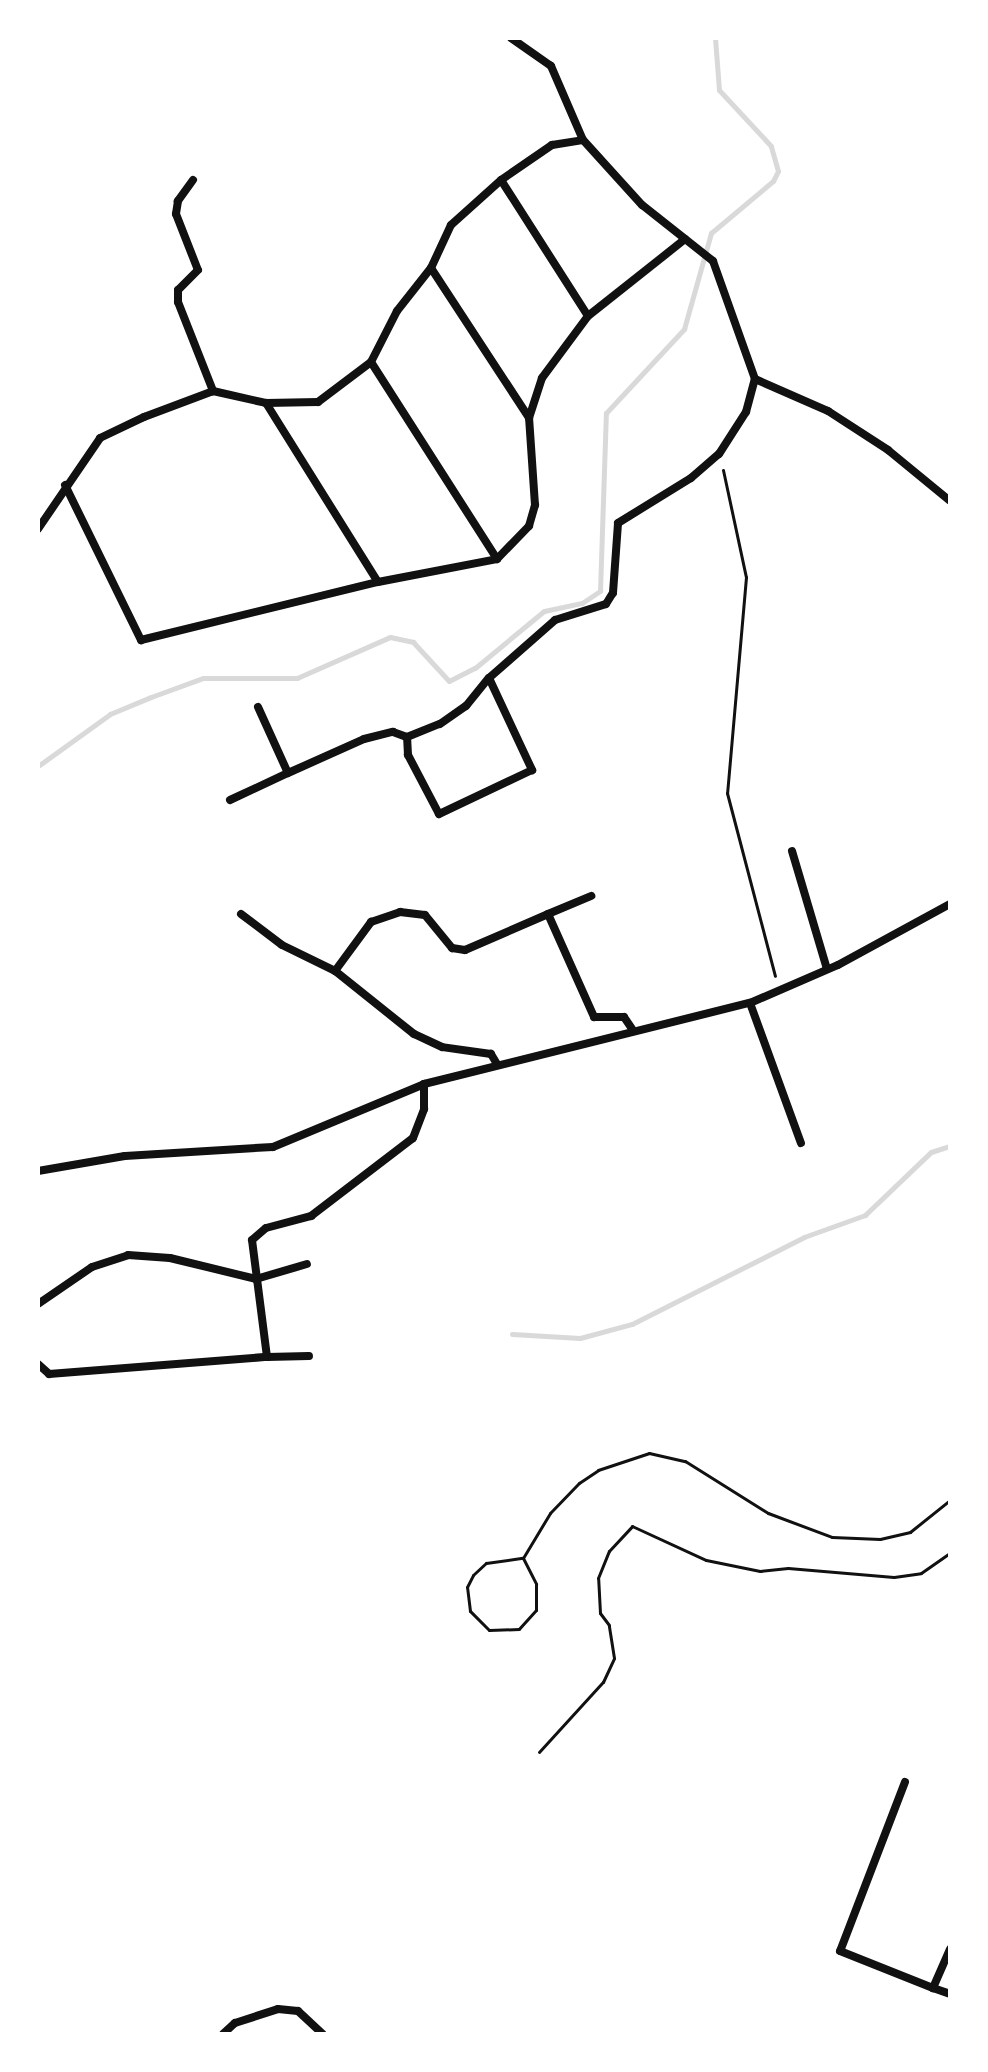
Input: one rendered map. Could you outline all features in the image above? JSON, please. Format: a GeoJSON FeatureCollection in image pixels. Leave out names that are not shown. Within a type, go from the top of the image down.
{"type":"FeatureCollection","features":[{"type":"Feature","properties":{"kind":"street"},"geometry":{"type":"LineString","coordinates":[[230,800],[364,739],[393,732],[407,737],[440,724],[466,706],[489,678],[555,620],[606,604],[613,593],[618,523],[691,478],[719,454],[746,412],[755,379],[713,261],[642,205],[583,140],[551,66],[511,38]]}},
{"type":"Feature","properties":{"kind":"street"},"geometry":{"type":"LineString","coordinates":[[38,529],[65,485],[100,438],[213,391],[266,403],[318,402],[371,362],[397,311],[431,268],[444,233],[501,180],[552,145],[583,140]]}},
{"type":"Feature","properties":{"kind":"street"},"geometry":{"type":"LineString","coordinates":[[193,180],[178,201],[176,214],[198,270],[178,290],[178,302],[213,391]]}},
{"type":"Feature","properties":{"kind":"street"},"geometry":{"type":"LineString","coordinates":[[501,180],[588,316]]}},
{"type":"Feature","properties":{"kind":"street"},"geometry":{"type":"LineString","coordinates":[[529,418],[542,378],[588,316],[685,239]]}},
{"type":"Feature","properties":{"kind":"street"},"geometry":{"type":"LineString","coordinates":[[65,485],[141,640],[378,582],[497,559],[529,526],[535,505],[536,464],[529,418],[431,268]]}},
{"type":"Feature","properties":{"kind":"street"},"geometry":{"type":"LineString","coordinates":[[371,362],[497,559]]}},
{"type":"Feature","properties":{"kind":"street"},"geometry":{"type":"LineString","coordinates":[[755,379],[828,411],[888,450],[950,501]]}},
{"type":"Feature","properties":{"kind":"street"},"geometry":{"type":"LineString","coordinates":[[266,403],[378,582]]}},
{"type":"Feature","properties":{"kind":"street"},"geometry":{"type":"LineString","coordinates":[[407,737],[408,755],[439,814],[532,770],[489,678]]}},
{"type":"Feature","properties":{"kind":"street"},"geometry":{"type":"LineString","coordinates":[[258,707],[288,773]]}},
{"type":"Feature","properties":{"kind":"street"},"geometry":{"type":"LineString","coordinates":[[792,851],[827,969]]}},
{"type":"Feature","properties":{"kind":"street"},"geometry":{"type":"LineString","coordinates":[[335,971],[371,922],[400,912],[425,915],[452,948],[465,950],[591,896]]}},
{"type":"Feature","properties":{"kind":"street"},"geometry":{"type":"LineString","coordinates":[[38,1171],[125,1156],[273,1147],[424,1084],[632,1029],[750,1003],[827,969],[950,904]]}},
{"type":"Feature","properties":{"kind":"street"},"geometry":{"type":"LineString","coordinates":[[241,914],[282,945],[335,971],[414,1034],[442,1047],[491,1054],[497,1064]]}},
{"type":"Feature","properties":{"kind":"street"},"geometry":{"type":"LineString","coordinates":[[548,914],[594,1017],[624,1017],[632,1029]]}},
{"type":"Feature","properties":{"kind":"street"},"geometry":{"type":"LineString","coordinates":[[750,1003],[801,1143]]}},
{"type":"Feature","properties":{"kind":"street"},"geometry":{"type":"LineString","coordinates":[[267,1357],[252,1240],[266,1228],[311,1216],[413,1138],[424,1109],[424,1084]]}},
{"type":"Feature","properties":{"kind":"street"},"geometry":{"type":"LineString","coordinates":[[38,1304],[92,1267],[128,1255],[170,1258],[256,1279],[307,1264]]}},
{"type":"Feature","properties":{"kind":"street"},"geometry":{"type":"LineString","coordinates":[[38,1364],[49,1374],[309,1356]]}},
{"type":"Feature","properties":{"kind":"street"},"geometry":{"type":"LineString","coordinates":[[905,1782],[840,1951],[950,1994]]}},
{"type":"Feature","properties":{"kind":"street"},"geometry":{"type":"LineString","coordinates":[[933,1988],[950,1949]]}},
{"type":"Feature","properties":{"kind":"street"},"geometry":{"type":"LineString","coordinates":[[223,2034],[235,2023],[278,2009],[298,2011],[323,2034]]}},
{"type":"Feature","properties":{"kind":"path"},"geometry":{"type":"LineString","coordinates":[[719,454],[746,577],[727,793],[779,988]]}},
{"type":"Feature","properties":{"kind":"path"},"geometry":{"type":"LineString","coordinates":[[523,1558],[550,1513],[579,1483],[598,1470],[649,1453],[685,1461],[768,1513],[832,1537],[880,1539],[910,1532],[950,1500]]}},
{"type":"Feature","properties":{"kind":"path"},"geometry":{"type":"LineString","coordinates":[[539,1752],[603,1682],[614,1658],[609,1625],[600,1613],[598,1578],[609,1551],[632,1526],[706,1560],[760,1571],[788,1568],[894,1577],[921,1573],[950,1553]]}},
{"type":"Feature","properties":{"kind":"path"},"geometry":{"type":"LineString","coordinates":[[523,1558],[536,1584],[536,1610],[519,1629],[489,1630],[470,1611],[467,1587],[473,1575],[486,1563],[523,1558]]}},
{"type":"Feature","properties":{"kind":"waterway"},"geometry":{"type":"LineString","coordinates":[[38,766],[110,714],[151,697],[203,678],[297,678],[390,637],[413,642],[449,681],[475,668],[544,611],[582,603],[600,591],[606,413],[684,329],[711,233],[773,181],[778,171],[771,146],[719,90],[715,38]]}},
{"type":"Feature","properties":{"kind":"waterway"},"geometry":{"type":"LineString","coordinates":[[512,1334],[580,1338],[632,1324],[804,1237],[865,1215],[931,1152],[950,1146]]}}]}
